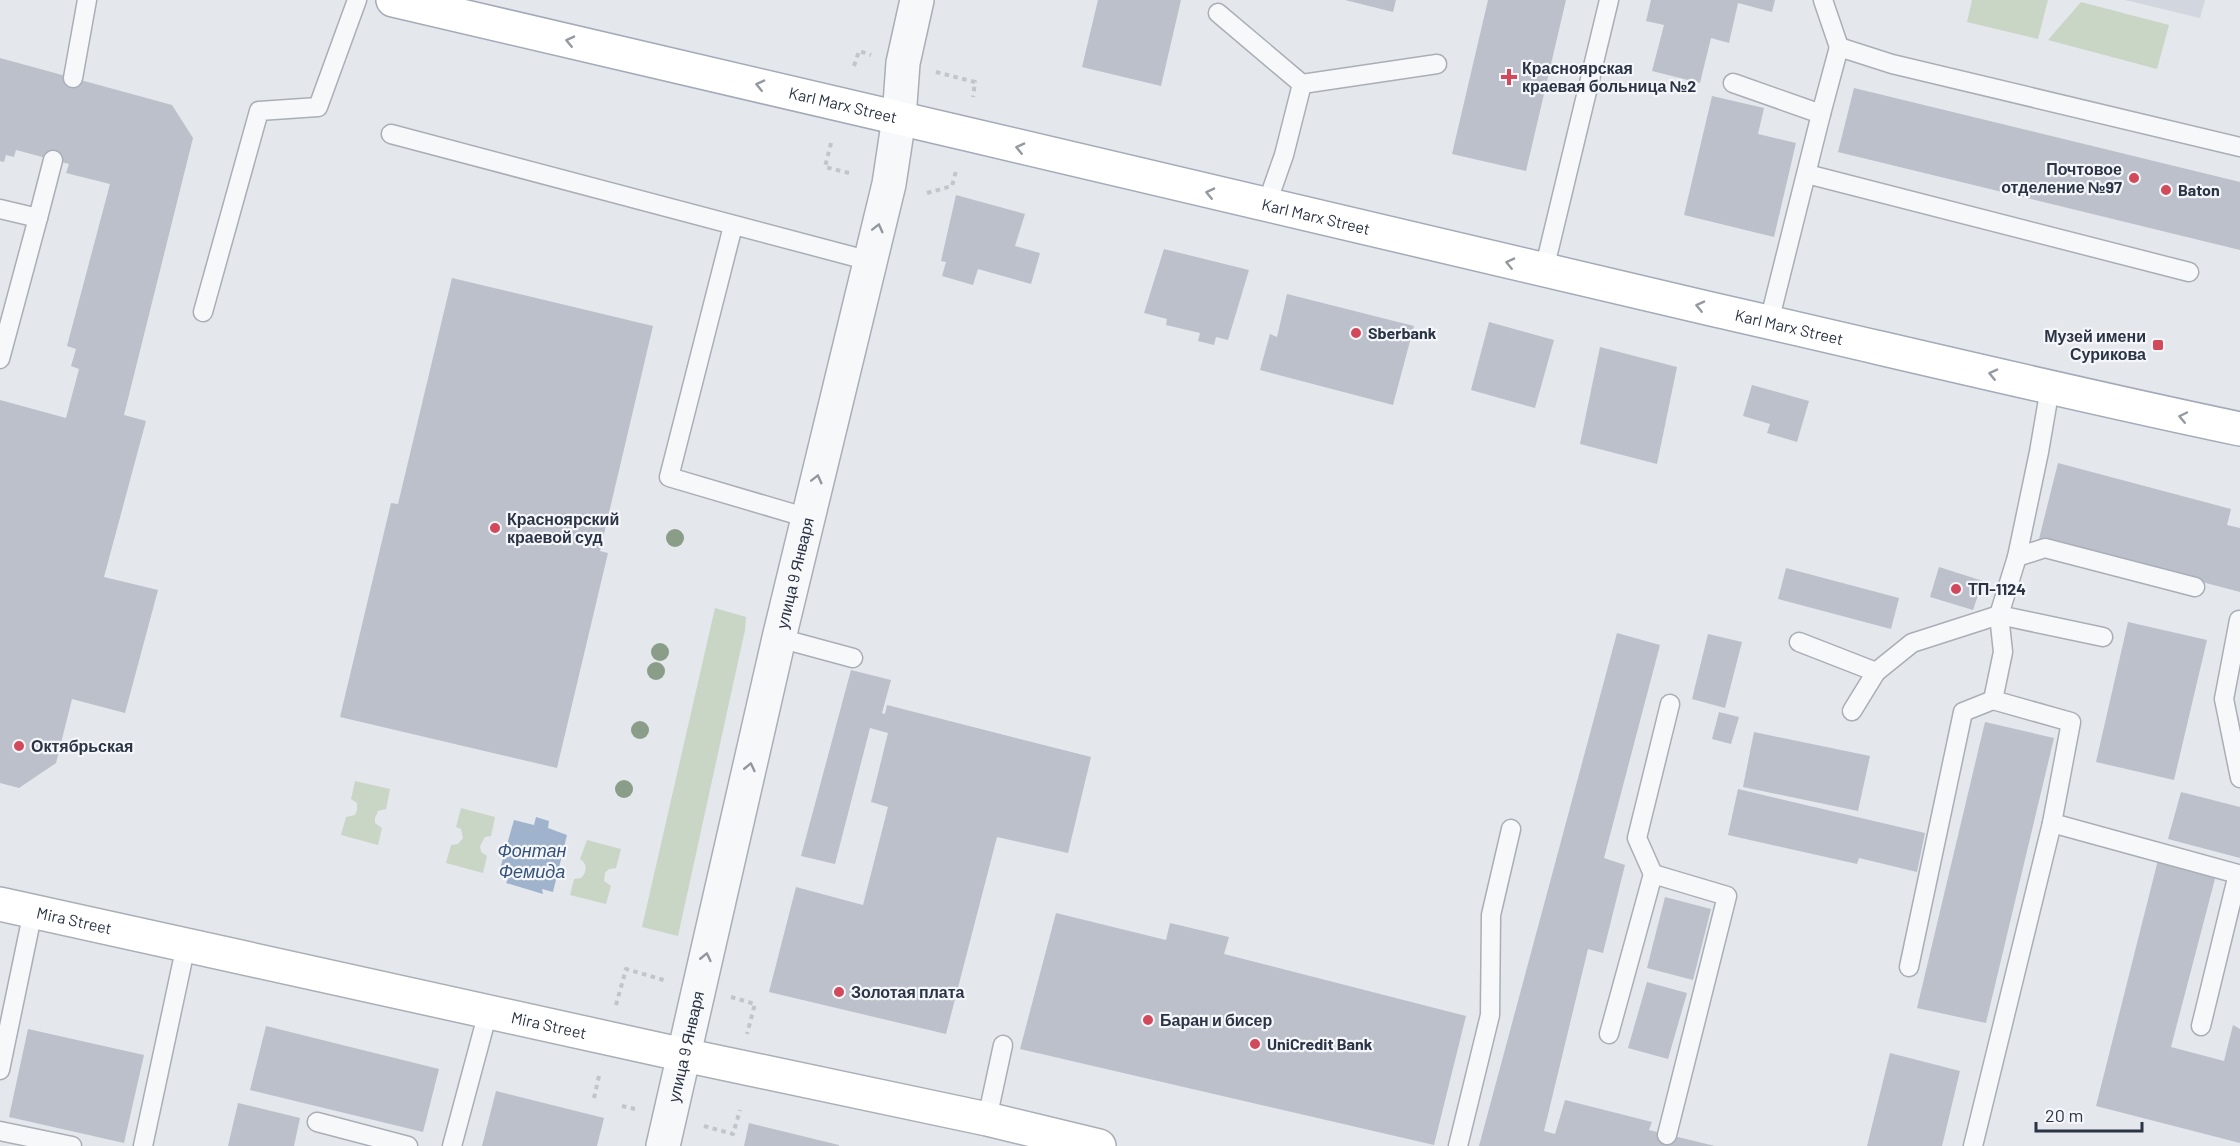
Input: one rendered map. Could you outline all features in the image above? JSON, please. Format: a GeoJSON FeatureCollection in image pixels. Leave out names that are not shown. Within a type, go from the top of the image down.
{"type":"FeatureCollection","features":[{"type":"Feature","properties":{"kind":"main road","name":"Karl Marx Street"},"geometry":{"type":"LineString","coordinates":[[393,0],[2049,388],[2240,429]]}},
{"type":"Feature","properties":{"kind":"main road","name":"Mira Street"},"geometry":{"type":"LineString","coordinates":[[0,904],[684,1055],[987,1119],[1099,1146]]}},
{"type":"Feature","properties":{"kind":"street","name":"улица 9 Января"},"geometry":{"type":"LineString","coordinates":[[663,1146],[779,638],[889,184],[899,118],[903,63],[917,0]]}},
{"type":"Feature","properties":{"kind":"lane"},"geometry":{"type":"LineString","coordinates":[[73,78],[87,0]]}},
{"type":"Feature","properties":{"kind":"lane"},"geometry":{"type":"LineString","coordinates":[[203,312],[259,111],[318,106],[357,0]]}},
{"type":"Feature","properties":{"kind":"lane"},"geometry":{"type":"LineString","coordinates":[[1545,270],[1609,0]]}},
{"type":"Feature","properties":{"kind":"lane"},"geometry":{"type":"LineString","coordinates":[[1770,322],[1839,47],[1823,0]]}},
{"type":"Feature","properties":{"kind":"lane"},"geometry":{"type":"LineString","coordinates":[[1218,13],[1302,84],[1437,64]]}},
{"type":"Feature","properties":{"kind":"lane"},"geometry":{"type":"LineString","coordinates":[[1839,47],[1892,64],[2240,147]]}},
{"type":"Feature","properties":{"kind":"lane"},"geometry":{"type":"LineString","coordinates":[[1733,83],[1821,114]]}},
{"type":"Feature","properties":{"kind":"lane"},"geometry":{"type":"LineString","coordinates":[[1266,206],[1284,155],[1302,84]]}},
{"type":"Feature","properties":{"kind":"lane"},"geometry":{"type":"LineString","coordinates":[[391,134],[870,261]]}},
{"type":"Feature","properties":{"kind":"lane"},"geometry":{"type":"LineString","coordinates":[[0,359],[53,160]]}},
{"type":"Feature","properties":{"kind":"lane"},"geometry":{"type":"LineString","coordinates":[[1807,174],[2189,272]]}},
{"type":"Feature","properties":{"kind":"lane"},"geometry":{"type":"LineString","coordinates":[[0,209],[38,218]]}},
{"type":"Feature","properties":{"kind":"lane"},"geometry":{"type":"LineString","coordinates":[[733,226],[669,477],[808,518]]}},
{"type":"Feature","properties":{"kind":"lane"},"geometry":{"type":"LineString","coordinates":[[1993,700],[2003,652],[1999,615],[2017,557],[2039,452],[2049,388]]}},
{"type":"Feature","properties":{"kind":"lane"},"geometry":{"type":"LineString","coordinates":[[2017,557],[2044,548],[2195,587]]}},
{"type":"Feature","properties":{"kind":"lane"},"geometry":{"type":"LineString","coordinates":[[1852,711],[1876,672],[1912,643],[1999,615],[2103,637]]}},
{"type":"Feature","properties":{"kind":"lane"},"geometry":{"type":"LineString","coordinates":[[2239,620],[2224,699],[2240,778]]}},
{"type":"Feature","properties":{"kind":"lane"},"geometry":{"type":"LineString","coordinates":[[779,638],[853,658]]}},
{"type":"Feature","properties":{"kind":"lane"},"geometry":{"type":"LineString","coordinates":[[1799,642],[1876,672]]}},
{"type":"Feature","properties":{"kind":"lane"},"geometry":{"type":"LineString","coordinates":[[1909,967],[1964,712],[1993,700],[2072,723],[2052,823],[1973,1146]]}},
{"type":"Feature","properties":{"kind":"lane"},"geometry":{"type":"LineString","coordinates":[[1609,1034],[1653,873],[1637,838],[1670,704]]}},
{"type":"Feature","properties":{"kind":"lane"},"geometry":{"type":"LineString","coordinates":[[2052,823],[2238,874],[2201,1026]]}},
{"type":"Feature","properties":{"kind":"lane"},"geometry":{"type":"LineString","coordinates":[[1458,1146],[1490,1014],[1491,915],[1511,829]]}},
{"type":"Feature","properties":{"kind":"lane"},"geometry":{"type":"LineString","coordinates":[[1653,873],[1727,896],[1667,1135]]}},
{"type":"Feature","properties":{"kind":"lane"},"geometry":{"type":"LineString","coordinates":[[0,1070],[33,911]]}},
{"type":"Feature","properties":{"kind":"lane"},"geometry":{"type":"LineString","coordinates":[[143,1146],[186,945]]}},
{"type":"Feature","properties":{"kind":"lane"},"geometry":{"type":"LineString","coordinates":[[452,1146],[488,1012]]}},
{"type":"Feature","properties":{"kind":"lane"},"geometry":{"type":"LineString","coordinates":[[987,1119],[1003,1045]]}},
{"type":"Feature","properties":{"kind":"lane"},"geometry":{"type":"LineString","coordinates":[[317,1122],[354,1139],[408,1146]]}},
{"type":"Feature","properties":{"kind":"lane"},"geometry":{"type":"LineString","coordinates":[[0,1131],[72,1146]]}},
{"type":"Feature","properties":{"kind":"path"},"geometry":{"type":"LineString","coordinates":[[854,66],[859,51],[872,55]]}},
{"type":"Feature","properties":{"kind":"path"},"geometry":{"type":"LineString","coordinates":[[932,71],[975,82],[973,97]]}},
{"type":"Feature","properties":{"kind":"path"},"geometry":{"type":"LineString","coordinates":[[831,143],[825,167],[849,173]]}},
{"type":"Feature","properties":{"kind":"path"},"geometry":{"type":"LineString","coordinates":[[927,193],[952,186],[956,171]]}},
{"type":"Feature","properties":{"kind":"path"},"geometry":{"type":"LineString","coordinates":[[615,1009],[626,969],[668,981]]}},
{"type":"Feature","properties":{"kind":"path"},"geometry":{"type":"LineString","coordinates":[[724,995],[755,1004],[746,1036]]}},
{"type":"Feature","properties":{"kind":"path"},"geometry":{"type":"LineString","coordinates":[[594,1098],[599,1076]]}},
{"type":"Feature","properties":{"kind":"path"},"geometry":{"type":"LineString","coordinates":[[622,1106],[639,1110]]}},
{"type":"Feature","properties":{"kind":"path"},"geometry":{"type":"LineString","coordinates":[[702,1126],[733,1134],[740,1110]]}},
{"type":"Feature","properties":{"kind":"shaded area"},"geometry":{"type":"Polygon","coordinates":[[[2125,0],[2205,0],[2200,18],[2125,0]]]}},
{"type":"Feature","properties":{"kind":"green space"},"geometry":{"type":"Polygon","coordinates":[[[1972,0],[2048,0],[2038,39],[1967,22],[1972,0]]]}},
{"type":"Feature","properties":{"kind":"green space"},"geometry":{"type":"Polygon","coordinates":[[[2081,2],[2169,25],[2157,69],[2048,40],[2081,2]]]}},
{"type":"Feature","properties":{"kind":"green space"},"geometry":{"type":"Polygon","coordinates":[[[715,608],[746,617],[745,630],[678,936],[642,927],[715,608]]]}},
{"type":"Feature","properties":{"kind":"green space"},"geometry":{"type":"Polygon","coordinates":[[[355,781],[390,789],[386,809],[378,811],[375,818],[375,823],[382,828],[378,845],[341,835],[346,817],[355,815],[357,810],[357,803],[351,799],[355,781]]]}},
{"type":"Feature","properties":{"kind":"green space"},"geometry":{"type":"Polygon","coordinates":[[[461,808],[495,817],[491,836],[485,837],[480,846],[481,852],[487,856],[483,873],[446,863],[451,845],[458,844],[463,838],[461,829],[456,827],[461,808]]]}},
{"type":"Feature","properties":{"kind":"green space"},"geometry":{"type":"Polygon","coordinates":[[[587,840],[621,849],[616,868],[609,869],[605,873],[604,881],[611,886],[606,904],[570,895],[574,879],[581,878],[585,871],[584,863],[580,859],[587,840]]]}},
{"type":"Feature","properties":{"kind":"water","name":"Фонтан Фемида"},"geometry":{"type":"Polygon","coordinates":[[[536,817],[549,821],[548,828],[567,835],[553,892],[542,889],[543,894],[506,883],[508,879],[498,876],[514,820],[534,825],[536,817]]]}},
{"type":"Feature","properties":{"kind":"building"},"geometry":{"type":"Polygon","coordinates":[[[1098,0],[1181,0],[1161,86],[1082,67],[1098,0]]]}},
{"type":"Feature","properties":{"kind":"building"},"geometry":{"type":"Polygon","coordinates":[[[1345,0],[1396,0],[1393,12],[1345,0]]]}},
{"type":"Feature","properties":{"kind":"building","name":"Красноярская краевая больница №2"},"geometry":{"type":"Polygon","coordinates":[[[1488,0],[1566,0],[1526,171],[1452,154],[1488,0]]]}},
{"type":"Feature","properties":{"kind":"building"},"geometry":{"type":"Polygon","coordinates":[[[1651,0],[1775,0],[1772,12],[1738,3],[1729,43],[1711,38],[1700,83],[1652,71],[1664,25],[1646,21],[1651,0]]]}},
{"type":"Feature","properties":{"kind":"building"},"geometry":{"type":"Polygon","coordinates":[[[0,58],[172,105],[193,138],[124,415],[146,421],[104,577],[158,590],[125,713],[72,699],[56,763],[19,788],[0,783],[0,400],[66,418],[79,369],[71,366],[76,349],[67,346],[110,184],[66,173],[69,164],[16,150],[14,157],[6,155],[4,162],[0,161],[0,58]]]}},
{"type":"Feature","properties":{"kind":"building"},"geometry":{"type":"Polygon","coordinates":[[[1854,88],[2240,182],[2240,250],[1838,152],[1854,88]]]}},
{"type":"Feature","properties":{"kind":"building"},"geometry":{"type":"Polygon","coordinates":[[[1712,96],[1764,108],[1758,134],[1796,143],[1774,237],[1684,215],[1712,96]]]}},
{"type":"Feature","properties":{"kind":"building"},"geometry":{"type":"Polygon","coordinates":[[[956,195],[1025,214],[1015,246],[1040,253],[1031,284],[978,269],[973,285],[942,276],[946,262],[941,261],[956,195]]]}},
{"type":"Feature","properties":{"kind":"building"},"geometry":{"type":"Polygon","coordinates":[[[1164,249],[1249,270],[1228,340],[1216,337],[1214,345],[1198,341],[1200,333],[1166,325],[1167,319],[1144,313],[1164,249]]]}},
{"type":"Feature","properties":{"kind":"building","name":"Красноярский краевой суд"},"geometry":{"type":"Polygon","coordinates":[[[452,278],[653,326],[600,551],[608,553],[557,768],[340,717],[391,503],[398,504],[452,278]]]}},
{"type":"Feature","properties":{"kind":"building"},"geometry":{"type":"Polygon","coordinates":[[[1287,294],[1414,326],[1393,405],[1260,370],[1270,334],[1277,337],[1287,294]]]}},
{"type":"Feature","properties":{"kind":"building"},"geometry":{"type":"Polygon","coordinates":[[[1489,322],[1554,340],[1535,408],[1471,390],[1489,322]]]}},
{"type":"Feature","properties":{"kind":"building"},"geometry":{"type":"Polygon","coordinates":[[[1600,347],[1677,367],[1657,464],[1580,444],[1600,347]]]}},
{"type":"Feature","properties":{"kind":"building"},"geometry":{"type":"Polygon","coordinates":[[[1752,385],[1809,401],[1797,442],[1767,433],[1770,424],[1743,416],[1752,385]]]}},
{"type":"Feature","properties":{"kind":"building"},"geometry":{"type":"Polygon","coordinates":[[[2058,463],[2231,509],[2227,525],[2240,528],[2240,592],[2039,539],[2058,463]]]}},
{"type":"Feature","properties":{"kind":"building","name":"ТП-1124"},"geometry":{"type":"Polygon","coordinates":[[[1939,567],[1983,581],[1973,610],[1930,597],[1939,567]]]}},
{"type":"Feature","properties":{"kind":"building"},"geometry":{"type":"Polygon","coordinates":[[[1786,568],[1899,598],[1891,629],[1778,599],[1786,568]]]}},
{"type":"Feature","properties":{"kind":"building"},"geometry":{"type":"Polygon","coordinates":[[[2128,622],[2207,640],[2174,780],[2096,762],[2128,622]]]}},
{"type":"Feature","properties":{"kind":"building"},"geometry":{"type":"Polygon","coordinates":[[[1617,633],[1660,645],[1604,858],[1625,865],[1603,953],[1588,949],[1544,1131],[1555,1134],[1565,1100],[1652,1122],[1649,1130],[1715,1146],[1479,1146],[1617,633]]]}},
{"type":"Feature","properties":{"kind":"building"},"geometry":{"type":"Polygon","coordinates":[[[1708,634],[1742,642],[1725,708],[1692,699],[1708,634]]]}},
{"type":"Feature","properties":{"kind":"building"},"geometry":{"type":"Polygon","coordinates":[[[851,670],[891,680],[882,713],[885,714],[887,705],[1091,757],[1068,853],[997,837],[946,1034],[769,992],[796,887],[863,905],[888,807],[871,802],[888,733],[870,728],[835,864],[801,856],[851,670]]]}},
{"type":"Feature","properties":{"kind":"building"},"geometry":{"type":"Polygon","coordinates":[[[1719,712],[1739,717],[1731,744],[1712,739],[1719,712]]]}},
{"type":"Feature","properties":{"kind":"building"},"geometry":{"type":"Polygon","coordinates":[[[1985,722],[2054,738],[1986,1023],[1917,1008],[1985,722]]]}},
{"type":"Feature","properties":{"kind":"building"},"geometry":{"type":"Polygon","coordinates":[[[1754,732],[1870,756],[1858,811],[1743,787],[1754,732]]]}},
{"type":"Feature","properties":{"kind":"building"},"geometry":{"type":"Polygon","coordinates":[[[1738,789],[1925,833],[1917,872],[1859,858],[1857,864],[1728,835],[1738,789]]]}},
{"type":"Feature","properties":{"kind":"building"},"geometry":{"type":"Polygon","coordinates":[[[2181,792],[2240,807],[2240,858],[2168,839],[2181,792]]]}},
{"type":"Feature","properties":{"kind":"building"},"geometry":{"type":"Polygon","coordinates":[[[2158,860],[2216,875],[2171,1047],[2224,1061],[2233,1025],[2240,1029],[2240,1143],[2096,1106],[2158,860]]]}},
{"type":"Feature","properties":{"kind":"building"},"geometry":{"type":"Polygon","coordinates":[[[1665,897],[1711,909],[1693,980],[1647,968],[1665,897]]]}},
{"type":"Feature","properties":{"kind":"building"},"geometry":{"type":"Polygon","coordinates":[[[1056,913],[1166,940],[1170,923],[1229,937],[1224,954],[1466,1016],[1434,1145],[1020,1049],[1056,913]]]}},
{"type":"Feature","properties":{"kind":"building"},"geometry":{"type":"Polygon","coordinates":[[[1647,982],[1687,993],[1668,1059],[1628,1048],[1647,982]]]}},
{"type":"Feature","properties":{"kind":"building"},"geometry":{"type":"Polygon","coordinates":[[[266,1026],[439,1069],[423,1132],[250,1090],[266,1026]]]}},
{"type":"Feature","properties":{"kind":"building"},"geometry":{"type":"Polygon","coordinates":[[[28,1029],[144,1055],[124,1143],[9,1117],[28,1029]]]}},
{"type":"Feature","properties":{"kind":"building"},"geometry":{"type":"Polygon","coordinates":[[[1890,1053],[1960,1071],[1942,1146],[1867,1146],[1890,1053]]]}},
{"type":"Feature","properties":{"kind":"building"},"geometry":{"type":"Polygon","coordinates":[[[496,1091],[604,1118],[597,1146],[482,1146],[496,1091]]]}},
{"type":"Feature","properties":{"kind":"building"},"geometry":{"type":"Polygon","coordinates":[[[238,1103],[300,1118],[294,1146],[228,1146],[238,1103]]]}},
{"type":"Feature","properties":{"kind":"building"},"geometry":{"type":"Polygon","coordinates":[[[749,1123],[839,1145],[839,1146],[744,1146],[749,1123]]]}},
{"type":"Feature","properties":{"kind":"place","name":"Красноярская краевая больница №2"},"geometry":{"type":"Point","coordinates":[1509,77]}},
{"type":"Feature","properties":{"kind":"place","name":"Почтовое отделение №97"},"geometry":{"type":"Point","coordinates":[2134,178]}},
{"type":"Feature","properties":{"kind":"place","name":"Baton"},"geometry":{"type":"Point","coordinates":[2166,190]}},
{"type":"Feature","properties":{"kind":"place","name":"Sberbank"},"geometry":{"type":"Point","coordinates":[1356,333]}},
{"type":"Feature","properties":{"kind":"place","name":"Музей имени Сурикова"},"geometry":{"type":"Point","coordinates":[2158,345]}},
{"type":"Feature","properties":{"kind":"place","name":"Красноярский краевой суд"},"geometry":{"type":"Point","coordinates":[495,528]}},
{"type":"Feature","properties":{"kind":"place","name":"ТП-1124"},"geometry":{"type":"Point","coordinates":[1956,589]}},
{"type":"Feature","properties":{"kind":"place","name":"Октябрьская"},"geometry":{"type":"Point","coordinates":[19,746]}},
{"type":"Feature","properties":{"kind":"place","name":"Золотая плата"},"geometry":{"type":"Point","coordinates":[839,992]}},
{"type":"Feature","properties":{"kind":"place","name":"Баран и бисер"},"geometry":{"type":"Point","coordinates":[1148,1020]}},
{"type":"Feature","properties":{"kind":"place","name":"UniCredit Bank"},"geometry":{"type":"Point","coordinates":[1255,1044]}}]}
